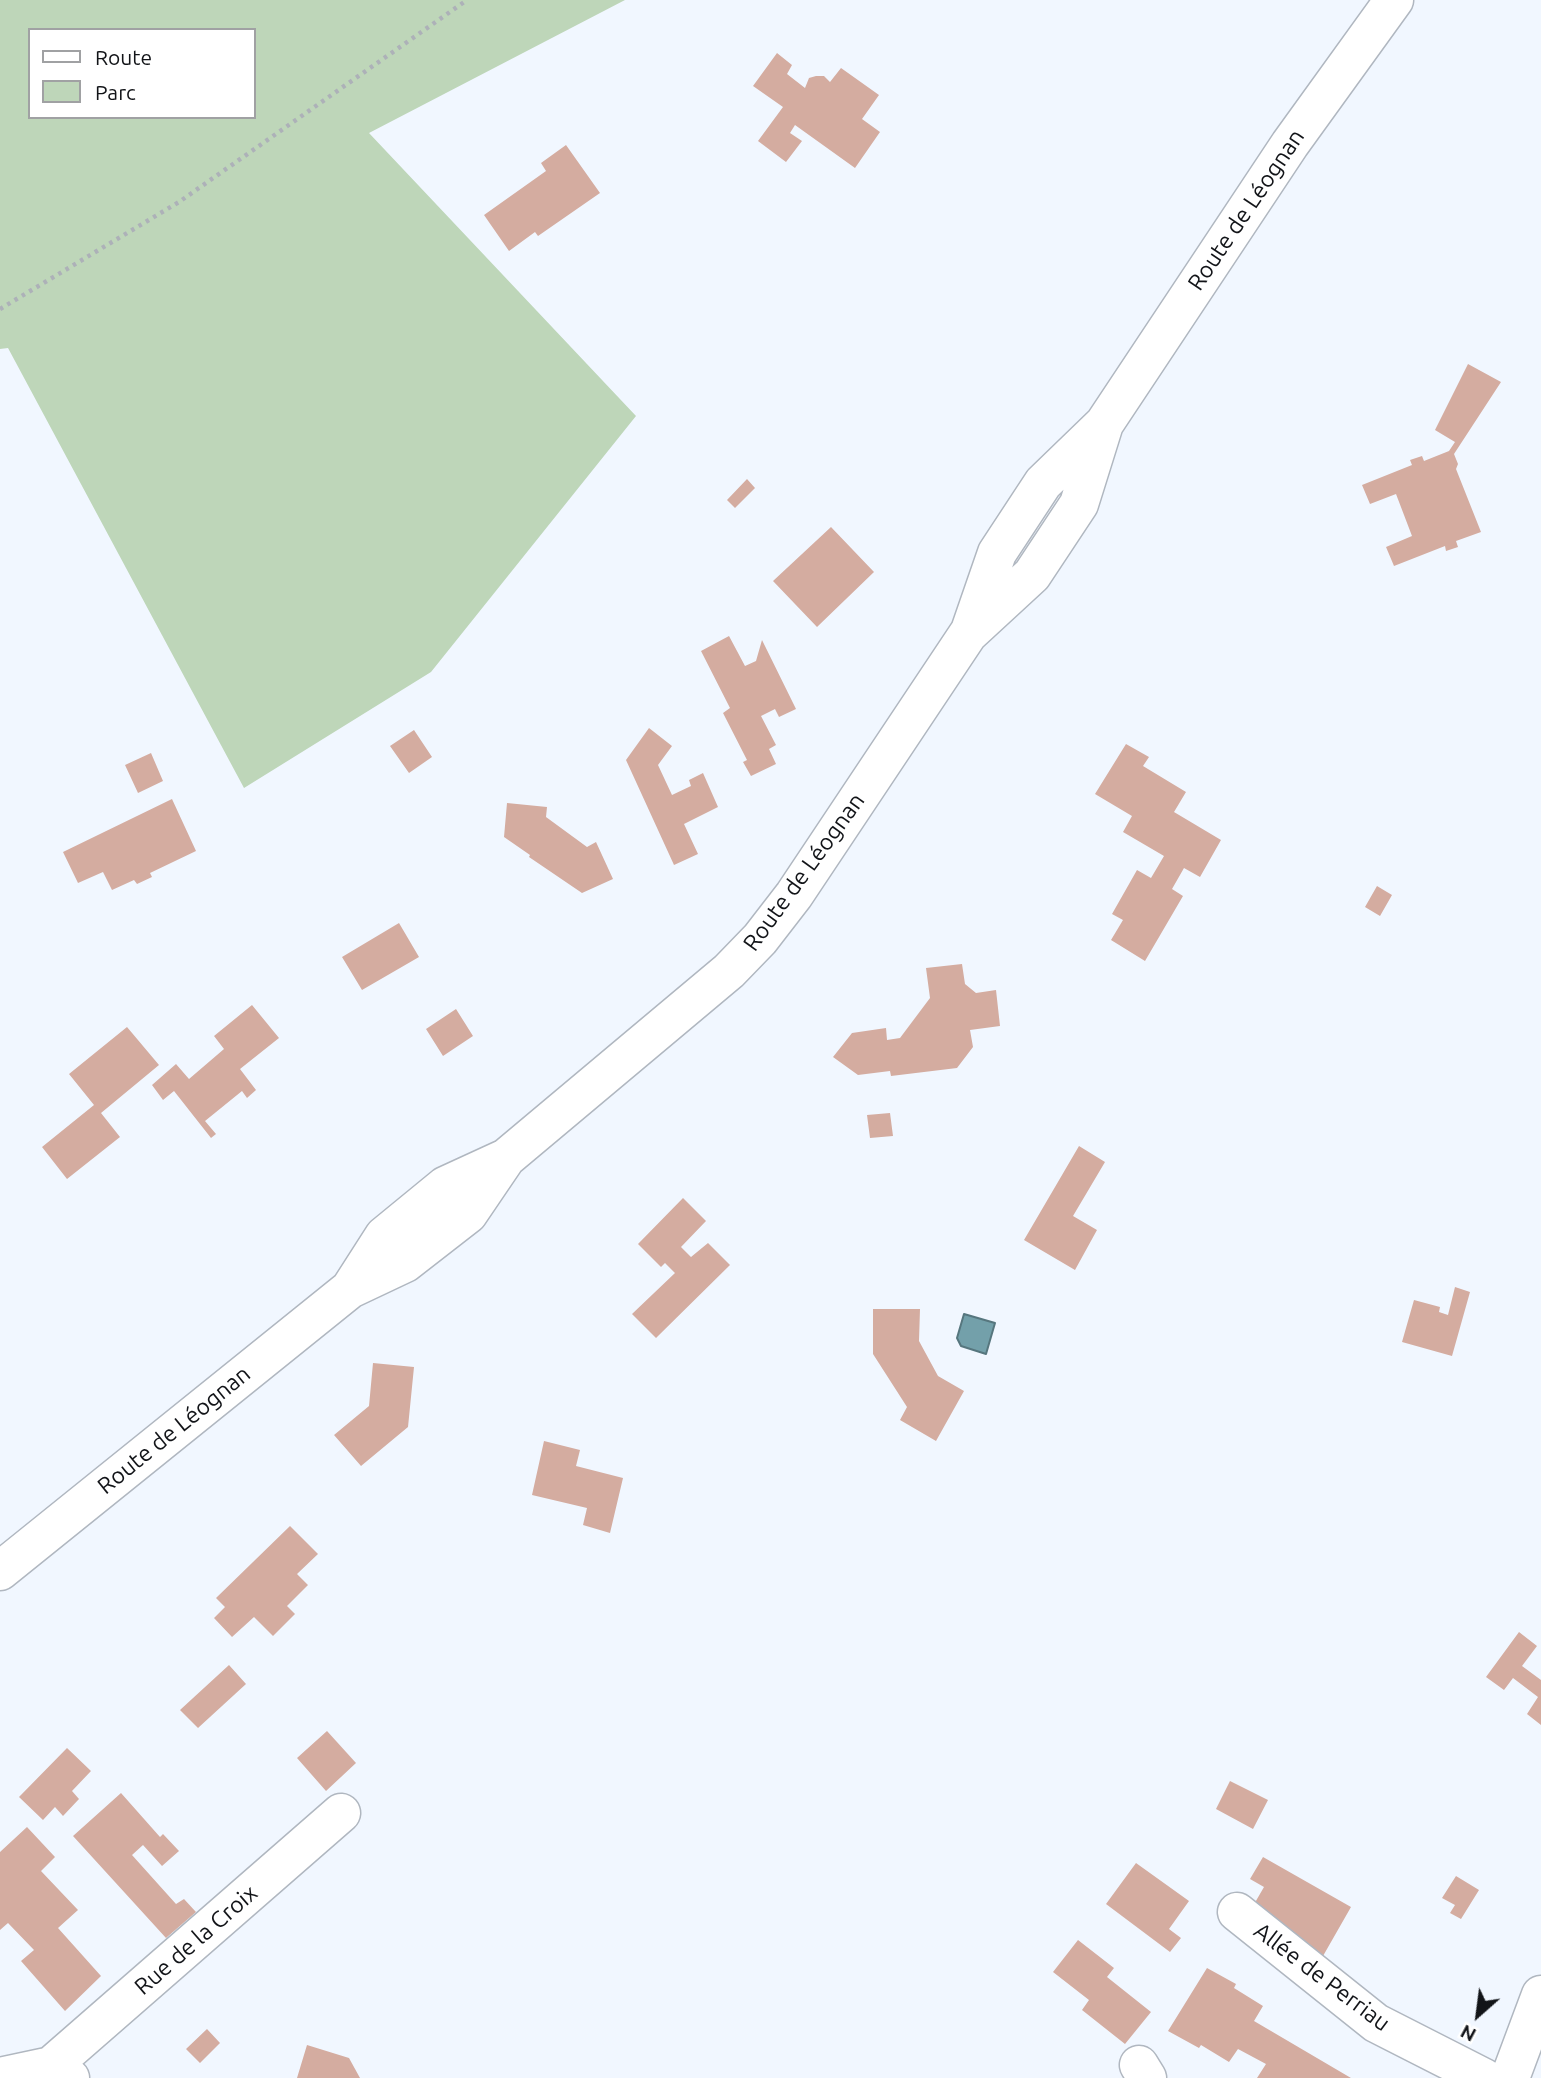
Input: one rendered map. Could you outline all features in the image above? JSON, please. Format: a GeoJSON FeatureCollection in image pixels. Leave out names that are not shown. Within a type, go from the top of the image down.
{"type":"FeatureCollection","features":[{"type":"Feature","properties":{"kind":"street","name":"Route de Léognan"},"geometry":{"type":"LineString","coordinates":[[0,1571],[350,1289],[405,1263],[468,1214],[506,1158],[729,971],[760,939],[794,895],[968,635],[1032,576],[1079,504],[1104,424],[1290,144],[1394,0]]}},
{"type":"Feature","properties":{"kind":"street","name":"Rue de la Croix"},"geometry":{"type":"LineString","coordinates":[[0,2077],[60,2072],[341,1813]]}},
{"type":"Feature","properties":{"kind":"street","name":"Allée de Perriau"},"geometry":{"type":"LineString","coordinates":[[1237,1912],[1376,2023],[1484,2078]]}},
{"type":"Feature","properties":{"kind":"street"},"geometry":{"type":"LineString","coordinates":[[1510,2078],[1541,1996]]}},
{"type":"Feature","properties":{"kind":"path"},"geometry":{"type":"LineString","coordinates":[[0,309],[179,202],[467,0]]}},
{"type":"Feature","properties":{"kind":"green space"},"geometry":{"type":"Polygon","coordinates":[[[0,0],[625,0],[369,133],[636,416],[431,672],[244,788],[8,348],[0,349],[0,0]]]}},
{"type":"Feature","properties":{"kind":"water"},"geometry":{"type":"Polygon","coordinates":[[[964,1314],[995,1323],[986,1354],[961,1346],[957,1338],[964,1314]]]}},
{"type":"Feature","properties":{"kind":"building"},"geometry":{"type":"Polygon","coordinates":[[[777,53],[792,65],[787,74],[805,88],[809,78],[816,76],[824,76],[830,82],[841,68],[879,95],[862,119],[880,132],[855,168],[795,125],[790,133],[802,141],[786,162],[758,141],[783,107],[753,86],[777,53]]]}},
{"type":"Feature","properties":{"kind":"building"},"geometry":{"type":"Polygon","coordinates":[[[566,145],[600,193],[538,236],[535,232],[509,251],[484,215],[546,171],[541,163],[566,145]]]}},
{"type":"Feature","properties":{"kind":"building"},"geometry":{"type":"Polygon","coordinates":[[[1468,364],[1501,382],[1454,454],[1458,464],[1456,469],[1481,532],[1456,541],[1458,547],[1446,551],[1445,546],[1394,566],[1386,547],[1412,536],[1396,494],[1370,504],[1362,485],[1412,465],[1410,460],[1422,456],[1424,461],[1449,451],[1455,442],[1435,430],[1468,364]]]}},
{"type":"Feature","properties":{"kind":"building"},"geometry":{"type":"Polygon","coordinates":[[[747,479],[755,488],[735,508],[727,500],[747,479]]]}},
{"type":"Feature","properties":{"kind":"building"},"geometry":{"type":"Polygon","coordinates":[[[831,527],[874,572],[817,627],[773,581],[831,527]]]}},
{"type":"Feature","properties":{"kind":"building"},"geometry":{"type":"Polygon","coordinates":[[[729,636],[745,666],[756,661],[762,640],[796,709],[779,717],[775,709],[761,716],[776,745],[769,749],[776,764],[751,776],[743,762],[747,760],[723,713],[730,708],[701,651],[729,636]]]}},
{"type":"Feature","properties":{"kind":"building"},"geometry":{"type":"Polygon","coordinates":[[[649,728],[672,746],[658,765],[672,795],[691,786],[689,780],[703,773],[718,807],[684,824],[698,854],[674,865],[626,760],[649,728]]]}},
{"type":"Feature","properties":{"kind":"building"},"geometry":{"type":"Polygon","coordinates":[[[414,730],[432,757],[409,773],[390,746],[414,730]]]}},
{"type":"Feature","properties":{"kind":"building"},"geometry":{"type":"Polygon","coordinates":[[[1126,744],[1149,757],[1143,766],[1186,792],[1174,812],[1221,840],[1200,877],[1184,868],[1172,889],[1183,896],[1145,961],[1111,940],[1123,920],[1112,914],[1137,870],[1151,878],[1164,856],[1123,832],[1132,816],[1095,794],[1126,744]]]}},
{"type":"Feature","properties":{"kind":"building"},"geometry":{"type":"Polygon","coordinates":[[[151,753],[163,781],[138,793],[125,765],[151,753]]]}},
{"type":"Feature","properties":{"kind":"building"},"geometry":{"type":"Polygon","coordinates":[[[172,799],[196,851],[150,873],[152,877],[137,884],[134,880],[112,890],[103,872],[78,883],[63,852],[172,799]]]}},
{"type":"Feature","properties":{"kind":"building"},"geometry":{"type":"Polygon","coordinates":[[[507,803],[547,807],[546,817],[587,847],[596,842],[613,879],[582,893],[529,857],[530,855],[504,837],[507,803]]]}},
{"type":"Feature","properties":{"kind":"building"},"geometry":{"type":"Polygon","coordinates":[[[1377,886],[1392,895],[1380,916],[1365,907],[1377,886]]]}},
{"type":"Feature","properties":{"kind":"building"},"geometry":{"type":"Polygon","coordinates":[[[399,923],[419,957],[362,990],[342,957],[399,923]]]}},
{"type":"Feature","properties":{"kind":"building"},"geometry":{"type":"Polygon","coordinates":[[[962,964],[965,984],[976,993],[996,990],[1000,1026],[970,1030],[973,1047],[957,1068],[891,1076],[890,1071],[858,1075],[833,1057],[852,1033],[886,1028],[887,1040],[900,1038],[930,998],[926,968],[962,964]]]}},
{"type":"Feature","properties":{"kind":"building"},"geometry":{"type":"Polygon","coordinates":[[[252,1005],[279,1038],[240,1069],[256,1090],[247,1098],[242,1091],[205,1121],[216,1134],[211,1138],[174,1091],[163,1100],[152,1085],[176,1064],[189,1079],[224,1049],[214,1036],[252,1005]]]}},
{"type":"Feature","properties":{"kind":"building"},"geometry":{"type":"Polygon","coordinates":[[[456,1009],[473,1036],[443,1056],[426,1029],[456,1009]]]}},
{"type":"Feature","properties":{"kind":"building"},"geometry":{"type":"Polygon","coordinates":[[[127,1027],[159,1065],[101,1113],[120,1137],[67,1179],[42,1147],[94,1105],[69,1074],[127,1027]]]}},
{"type":"Feature","properties":{"kind":"building"},"geometry":{"type":"Polygon","coordinates":[[[890,1113],[893,1136],[870,1138],[867,1115],[890,1113]]]}},
{"type":"Feature","properties":{"kind":"building"},"geometry":{"type":"Polygon","coordinates":[[[1079,1146],[1105,1162],[1073,1216],[1097,1230],[1075,1270],[1024,1240],[1079,1146]]]}},
{"type":"Feature","properties":{"kind":"building"},"geometry":{"type":"Polygon","coordinates":[[[683,1198],[706,1221],[681,1247],[691,1257],[708,1243],[730,1265],[656,1338],[632,1314],[675,1273],[665,1263],[661,1267],[638,1244],[683,1198]]]}},
{"type":"Feature","properties":{"kind":"building"},"geometry":{"type":"Polygon","coordinates":[[[1455,1287],[1470,1292],[1452,1356],[1402,1342],[1414,1300],[1440,1307],[1439,1312],[1448,1315],[1455,1287]]]}},
{"type":"Feature","properties":{"kind":"building"},"geometry":{"type":"Polygon","coordinates":[[[873,1309],[920,1309],[919,1341],[938,1376],[964,1391],[936,1441],[900,1420],[907,1407],[873,1354],[873,1309]]]}},
{"type":"Feature","properties":{"kind":"building"},"geometry":{"type":"Polygon","coordinates":[[[373,1363],[414,1367],[408,1427],[361,1466],[334,1435],[369,1406],[373,1363]]]}},
{"type":"Feature","properties":{"kind":"building"},"geometry":{"type":"Polygon","coordinates":[[[544,1441],[580,1450],[576,1466],[623,1478],[610,1533],[583,1525],[587,1508],[532,1495],[544,1441]]]}},
{"type":"Feature","properties":{"kind":"building"},"geometry":{"type":"Polygon","coordinates":[[[290,1526],[318,1554],[297,1574],[308,1585],[287,1606],[295,1614],[273,1636],[254,1617],[232,1637],[214,1618],[225,1607],[216,1598],[290,1526]]]}},
{"type":"Feature","properties":{"kind":"building"},"geometry":{"type":"Polygon","coordinates":[[[1519,1632],[1537,1646],[1522,1666],[1541,1680],[1541,1725],[1527,1714],[1538,1697],[1513,1678],[1504,1690],[1486,1677],[1519,1632]]]}},
{"type":"Feature","properties":{"kind":"building"},"geometry":{"type":"Polygon","coordinates":[[[229,1665],[246,1684],[198,1728],[180,1710],[229,1665]]]}},
{"type":"Feature","properties":{"kind":"building"},"geometry":{"type":"Polygon","coordinates":[[[327,1731],[356,1763],[326,1791],[297,1758],[327,1731]]]}},
{"type":"Feature","properties":{"kind":"building"},"geometry":{"type":"Polygon","coordinates":[[[67,1748],[91,1771],[72,1791],[79,1799],[63,1816],[55,1807],[43,1820],[19,1797],[67,1748]]]}},
{"type":"Feature","properties":{"kind":"building"},"geometry":{"type":"Polygon","coordinates":[[[1230,1781],[1268,1800],[1253,1829],[1216,1809],[1230,1781]]]}},
{"type":"Feature","properties":{"kind":"building"},"geometry":{"type":"Polygon","coordinates":[[[121,1793],[160,1837],[163,1834],[179,1851],[162,1866],[143,1845],[132,1855],[176,1904],[184,1899],[196,1912],[166,1938],[73,1836],[121,1793]]]}},
{"type":"Feature","properties":{"kind":"building"},"geometry":{"type":"Polygon","coordinates":[[[27,1827],[55,1857],[41,1871],[78,1910],[58,1928],[101,1976],[65,2011],[21,1961],[34,1950],[8,1923],[0,1930],[0,1852],[27,1827]]]}},
{"type":"Feature","properties":{"kind":"building"},"geometry":{"type":"Polygon","coordinates":[[[1263,1857],[1351,1907],[1323,1956],[1253,1906],[1264,1887],[1250,1879],[1263,1857]]]}},
{"type":"Feature","properties":{"kind":"building"},"geometry":{"type":"Polygon","coordinates":[[[1136,1863],[1189,1901],[1169,1929],[1181,1938],[1170,1952],[1106,1904],[1136,1863]]]}},
{"type":"Feature","properties":{"kind":"building"},"geometry":{"type":"Polygon","coordinates":[[[1456,1876],[1479,1890],[1461,1919],[1450,1913],[1455,1905],[1442,1898],[1456,1876]]]}},
{"type":"Feature","properties":{"kind":"building"},"geometry":{"type":"Polygon","coordinates":[[[1078,1940],[1114,1968],[1107,1977],[1151,2012],[1125,2044],[1082,2010],[1089,2000],[1053,1972],[1078,1940]]]}},
{"type":"Feature","properties":{"kind":"building"},"geometry":{"type":"Polygon","coordinates":[[[1207,1968],[1236,1984],[1234,1988],[1263,2006],[1254,2021],[1351,2078],[1257,2078],[1266,2064],[1238,2049],[1229,2062],[1201,2045],[1199,2048],[1168,2031],[1207,1968]]]}},
{"type":"Feature","properties":{"kind":"building"},"geometry":{"type":"Polygon","coordinates":[[[207,2029],[220,2043],[200,2063],[186,2049],[207,2029]]]}},
{"type":"Feature","properties":{"kind":"building"},"geometry":{"type":"Polygon","coordinates":[[[307,2045],[349,2058],[360,2078],[297,2078],[307,2045]]]}}]}
